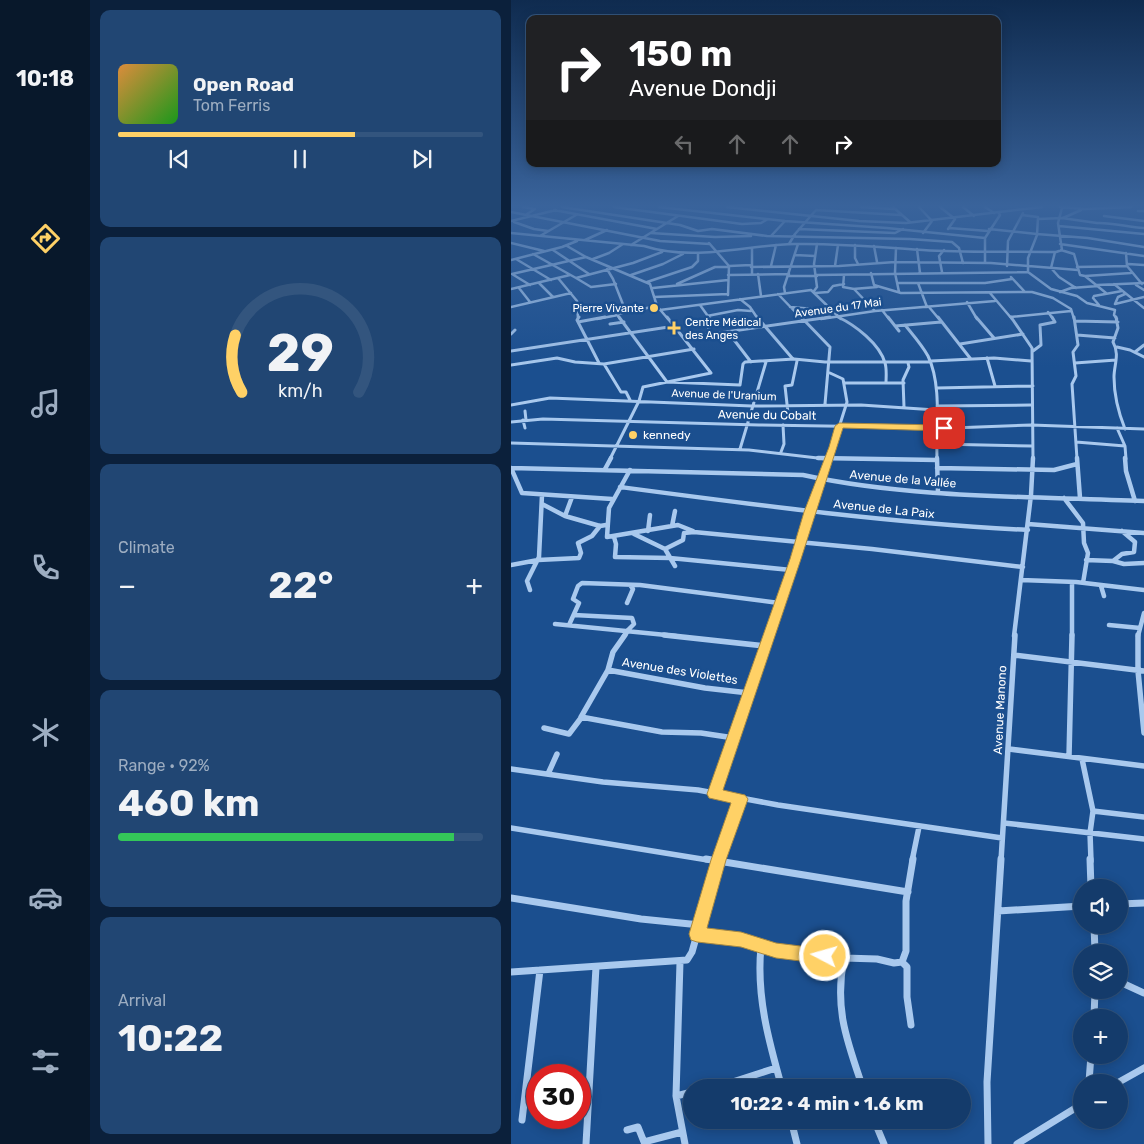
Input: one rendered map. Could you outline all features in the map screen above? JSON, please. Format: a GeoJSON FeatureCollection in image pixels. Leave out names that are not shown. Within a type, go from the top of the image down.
{"type":"FeatureCollection","features":[{"type":"Feature","properties":{"kind":"street"},"geometry":{"type":"LineString","coordinates":[[518,260],[551,280]]}},
{"type":"Feature","properties":{"kind":"street"},"geometry":{"type":"LineString","coordinates":[[544,260],[591,287],[616,284]]}},
{"type":"Feature","properties":{"kind":"street"},"geometry":{"type":"LineString","coordinates":[[596,260],[647,282],[653,288],[657,306],[711,372],[710,374],[644,387],[605,469]]}},
{"type":"Feature","properties":{"kind":"street"},"geometry":{"type":"LineString","coordinates":[[576,278],[639,260]]}},
{"type":"Feature","properties":{"kind":"street"},"geometry":{"type":"LineString","coordinates":[[631,275],[670,260]]}},
{"type":"Feature","properties":{"kind":"street"},"geometry":{"type":"LineString","coordinates":[[647,282],[691,267],[697,260]]}},
{"type":"Feature","properties":{"kind":"street"},"geometry":{"type":"LineString","coordinates":[[724,260],[729,266],[729,300]]}},
{"type":"Feature","properties":{"kind":"street"},"geometry":{"type":"LineString","coordinates":[[751,260],[751,274]]}},
{"type":"Feature","properties":{"kind":"street"},"geometry":{"type":"LineString","coordinates":[[771,266],[772,260]]}},
{"type":"Feature","properties":{"kind":"street"},"geometry":{"type":"LineString","coordinates":[[785,293],[784,288],[794,260]]}},
{"type":"Feature","properties":{"kind":"street"},"geometry":{"type":"LineString","coordinates":[[815,260],[817,288],[815,292]]}},
{"type":"Feature","properties":{"kind":"street"},"geometry":{"type":"LineString","coordinates":[[835,266],[836,260]]}},
{"type":"Feature","properties":{"kind":"street"},"geometry":{"type":"LineString","coordinates":[[856,260],[858,264]]}},
{"type":"Feature","properties":{"kind":"street"},"geometry":{"type":"LineString","coordinates":[[1007,260],[1008,272],[1025,292]]}},
{"type":"Feature","properties":{"kind":"street"},"geometry":{"type":"LineString","coordinates":[[1028,260],[1028,272]]}},
{"type":"Feature","properties":{"kind":"street"},"geometry":{"type":"LineString","coordinates":[[1051,268],[1053,260]]}},
{"type":"Feature","properties":{"kind":"street"},"geometry":{"type":"LineString","coordinates":[[1075,260],[1081,275],[1106,293]]}},
{"type":"Feature","properties":{"kind":"street"},"geometry":{"type":"LineString","coordinates":[[1127,260],[1131,272],[1143,284]]}},
{"type":"Feature","properties":{"kind":"street"},"geometry":{"type":"LineString","coordinates":[[512,274],[570,261],[589,274]]}},
{"type":"Feature","properties":{"kind":"street"},"geometry":{"type":"LineString","coordinates":[[875,262],[875,271]]}},
{"type":"Feature","properties":{"kind":"street"},"geometry":{"type":"LineString","coordinates":[[675,286],[715,268],[729,266],[815,267],[875,262],[941,262],[1077,269],[1144,265]]}},
{"type":"Feature","properties":{"kind":"street"},"geometry":{"type":"LineString","coordinates":[[895,262],[899,292]]}},
{"type":"Feature","properties":{"kind":"street"},"geometry":{"type":"LineString","coordinates":[[917,262],[920,273]]}},
{"type":"Feature","properties":{"kind":"street"},"geometry":{"type":"LineString","coordinates":[[941,262],[942,272]]}},
{"type":"Feature","properties":{"kind":"street"},"geometry":{"type":"LineString","coordinates":[[1051,268],[1059,277],[1076,288]]}},
{"type":"Feature","properties":{"kind":"street"},"geometry":{"type":"LineString","coordinates":[[607,269],[616,284],[620,301],[626,312]]}},
{"type":"Feature","properties":{"kind":"street"},"geometry":{"type":"LineString","coordinates":[[728,275],[816,276],[871,273],[875,271],[895,273],[1028,272],[1051,289],[1077,296],[1087,303],[1115,309]]}},
{"type":"Feature","properties":{"kind":"street"},"geometry":{"type":"LineString","coordinates":[[1084,276],[1131,272]]}},
{"type":"Feature","properties":{"kind":"street"},"geometry":{"type":"LineString","coordinates":[[871,273],[872,284],[899,292],[1035,292],[1053,298],[1071,311],[1075,321],[1078,345],[1073,352],[1076,376],[1072,384],[1081,498]]}},
{"type":"Feature","properties":{"kind":"street"},"geometry":{"type":"LineString","coordinates":[[512,274],[530,285]]}},
{"type":"Feature","properties":{"kind":"street"},"geometry":{"type":"LineString","coordinates":[[758,274],[760,294]]}},
{"type":"Feature","properties":{"kind":"street"},"geometry":{"type":"LineString","coordinates":[[844,274],[843,288],[878,287]]}},
{"type":"Feature","properties":{"kind":"street"},"geometry":{"type":"LineString","coordinates":[[512,289],[571,275]]}},
{"type":"Feature","properties":{"kind":"street"},"geometry":{"type":"LineString","coordinates":[[558,278],[577,301],[578,322],[587,340],[596,352],[596,360],[602,364],[621,392],[626,392],[630,400]]}},
{"type":"Feature","properties":{"kind":"street"},"geometry":{"type":"LineString","coordinates":[[898,283],[987,283],[1012,279]]}},
{"type":"Feature","properties":{"kind":"street"},"geometry":{"type":"LineString","coordinates":[[653,288],[728,280]]}},
{"type":"Feature","properties":{"kind":"street"},"geometry":{"type":"LineString","coordinates":[[539,283],[553,297]]}},
{"type":"Feature","properties":{"kind":"street"},"geometry":{"type":"LineString","coordinates":[[918,283],[928,307],[961,344],[970,358]]}},
{"type":"Feature","properties":{"kind":"street"},"geometry":{"type":"LineString","coordinates":[[661,310],[740,299],[760,294],[768,295],[809,290],[828,292],[833,286],[844,284]]}},
{"type":"Feature","properties":{"kind":"street"},"geometry":{"type":"LineString","coordinates":[[1059,292],[1076,288],[1114,284],[1143,284]]}},
{"type":"Feature","properties":{"kind":"street"},"geometry":{"type":"LineString","coordinates":[[1114,284],[1144,308]]}},
{"type":"Feature","properties":{"kind":"street"},"geometry":{"type":"LineString","coordinates":[[1135,284],[1144,290]]}},
{"type":"Feature","properties":{"kind":"street"},"geometry":{"type":"LineString","coordinates":[[519,288],[530,302]]}},
{"type":"Feature","properties":{"kind":"street"},"geometry":{"type":"LineString","coordinates":[[853,289],[875,311]]}},
{"type":"Feature","properties":{"kind":"street"},"geometry":{"type":"LineString","coordinates":[[1100,306],[1093,297],[1122,291]]}},
{"type":"Feature","properties":{"kind":"street"},"geometry":{"type":"LineString","coordinates":[[815,292],[839,316],[874,344],[885,363],[886,383]]}},
{"type":"Feature","properties":{"kind":"street"},"geometry":{"type":"LineString","coordinates":[[511,307],[571,293]]}},
{"type":"Feature","properties":{"kind":"street"},"geometry":{"type":"LineString","coordinates":[[990,293],[1023,334],[1033,351]]}},
{"type":"Feature","properties":{"kind":"street"},"geometry":{"type":"LineString","coordinates":[[654,297],[728,294]]}},
{"type":"Feature","properties":{"kind":"street"},"geometry":{"type":"LineString","coordinates":[[778,294],[829,345],[831,362],[826,386],[825,404]]}},
{"type":"Feature","properties":{"kind":"street"},"geometry":{"type":"LineString","coordinates":[[1125,294],[1118,297],[1115,304],[1114,316],[1118,322],[1119,332],[1113,343],[1117,348],[1135,352],[1144,357]]}},
{"type":"Feature","properties":{"kind":"street"},"geometry":{"type":"LineString","coordinates":[[701,295],[710,303]]}},
{"type":"Feature","properties":{"kind":"street"},"geometry":{"type":"LineString","coordinates":[[1115,304],[1144,297]]}},
{"type":"Feature","properties":{"kind":"street"},"geometry":{"type":"LineString","coordinates":[[740,299],[750,307],[751,311],[795,360],[794,382],[791,385],[785,386],[788,413]]}},
{"type":"Feature","properties":{"kind":"street","name":"Avenue du 17 Mai"},"geometry":{"type":"LineString","coordinates":[[684,338],[882,310],[995,300]]}},
{"type":"Feature","properties":{"kind":"street"},"geometry":{"type":"LineString","coordinates":[[967,302],[981,325],[994,338]]}},
{"type":"Feature","properties":{"kind":"street"},"geometry":{"type":"LineString","coordinates":[[973,302],[975,306]]}},
{"type":"Feature","properties":{"kind":"street"},"geometry":{"type":"LineString","coordinates":[[700,305],[712,322],[708,327],[711,334]]}},
{"type":"Feature","properties":{"kind":"street"},"geometry":{"type":"LineString","coordinates":[[578,322],[657,306]]}},
{"type":"Feature","properties":{"kind":"street"},"geometry":{"type":"LineString","coordinates":[[789,307],[814,309],[829,307]]}},
{"type":"Feature","properties":{"kind":"street"},"geometry":{"type":"LineString","coordinates":[[707,316],[738,310],[751,311]]}},
{"type":"Feature","properties":{"kind":"street"},"geometry":{"type":"LineString","coordinates":[[882,310],[899,331]]}},
{"type":"Feature","properties":{"kind":"street"},"geometry":{"type":"LineString","coordinates":[[1010,317],[1071,311]]}},
{"type":"Feature","properties":{"kind":"street","name":"Avenue Manono"},"geometry":{"type":"LineString","coordinates":[[988,1144],[987,1082],[1009,749],[1015,627],[1031,497],[1031,405],[1033,386],[1031,361],[1033,351],[1041,345],[1039,325],[1055,322],[1048,312]]}},
{"type":"Feature","properties":{"kind":"street"},"geometry":{"type":"LineString","coordinates":[[618,315],[650,356],[667,382]]}},
{"type":"Feature","properties":{"kind":"street"},"geometry":{"type":"LineString","coordinates":[[1075,321],[1118,322]]}},
{"type":"Feature","properties":{"kind":"street"},"geometry":{"type":"LineString","coordinates":[[609,324],[624,322]]}},
{"type":"Feature","properties":{"kind":"street"},"geometry":{"type":"LineString","coordinates":[[895,326],[941,322]]}},
{"type":"Feature","properties":{"kind":"street"},"geometry":{"type":"LineString","coordinates":[[905,325],[924,348],[931,362],[939,396],[936,428],[938,493]]}},
{"type":"Feature","properties":{"kind":"street"},"geometry":{"type":"LineString","coordinates":[[511,351],[675,326]]}},
{"type":"Feature","properties":{"kind":"street"},"geometry":{"type":"LineString","coordinates":[[511,334],[515,330]]}},
{"type":"Feature","properties":{"kind":"street"},"geometry":{"type":"LineString","coordinates":[[728,332],[751,362]]}},
{"type":"Feature","properties":{"kind":"street"},"geometry":{"type":"LineString","coordinates":[[961,344],[1023,334]]}},
{"type":"Feature","properties":{"kind":"street"},"geometry":{"type":"LineString","coordinates":[[1077,335],[1115,338]]}},
{"type":"Feature","properties":{"kind":"street"},"geometry":{"type":"LineString","coordinates":[[1135,352],[1144,345]]}},
{"type":"Feature","properties":{"kind":"street"},"geometry":{"type":"LineString","coordinates":[[1117,348],[1114,378],[1125,429]]}},
{"type":"Feature","properties":{"kind":"street"},"geometry":{"type":"LineString","coordinates":[[511,365],[557,358],[602,364],[694,349]]}},
{"type":"Feature","properties":{"kind":"street"},"geometry":{"type":"LineString","coordinates":[[667,382],[740,385],[743,363],[751,362],[795,360],[908,363],[970,358],[1031,361]]}},
{"type":"Feature","properties":{"kind":"street"},"geometry":{"type":"LineString","coordinates":[[987,358],[995,386]]}},
{"type":"Feature","properties":{"kind":"street"},"geometry":{"type":"LineString","coordinates":[[1075,363],[1116,360]]}},
{"type":"Feature","properties":{"kind":"street"},"geometry":{"type":"LineString","coordinates":[[740,449],[766,362]]}},
{"type":"Feature","properties":{"kind":"street"},"geometry":{"type":"LineString","coordinates":[[904,407],[903,373],[909,367],[908,363]]}},
{"type":"Feature","properties":{"kind":"street"},"geometry":{"type":"LineString","coordinates":[[714,794],[846,405],[845,383],[836,375],[830,373]]}},
{"type":"Feature","properties":{"kind":"street"},"geometry":{"type":"LineString","coordinates":[[845,383],[904,383]]}},
{"type":"Feature","properties":{"kind":"street"},"geometry":{"type":"LineString","coordinates":[[937,388],[975,389],[981,386],[1033,386]]}},
{"type":"Feature","properties":{"kind":"street","name":"Avenue de l'Uranium"},"geometry":{"type":"LineString","coordinates":[[511,405],[550,398],[752,406],[825,404],[937,408]]}},
{"type":"Feature","properties":{"kind":"street"},"geometry":{"type":"LineString","coordinates":[[937,408],[1031,405]]}},
{"type":"Feature","properties":{"kind":"street"},"geometry":{"type":"LineString","coordinates":[[525,411],[525,428]]}},
{"type":"Feature","properties":{"kind":"street","name":"Avenue du Cobalt"},"geometry":{"type":"LineString","coordinates":[[511,422],[525,420],[783,426],[936,428],[1031,426],[1144,429]]}},
{"type":"Feature","properties":{"kind":"street"},"geometry":{"type":"LineString","coordinates":[[781,452],[783,426]]}},
{"type":"Feature","properties":{"kind":"street"},"geometry":{"type":"LineString","coordinates":[[1117,428],[1125,446],[1126,471],[1135,501]]}},
{"type":"Feature","properties":{"kind":"street"},"geometry":{"type":"LineString","coordinates":[[1076,442],[1125,446]]}},
{"type":"Feature","properties":{"kind":"street"},"geometry":{"type":"LineString","coordinates":[[511,443],[740,449],[781,452],[829,459],[937,460]]}},
{"type":"Feature","properties":{"kind":"street"},"geometry":{"type":"LineString","coordinates":[[937,444],[1032,446]]}},
{"type":"Feature","properties":{"kind":"street"},"geometry":{"type":"LineString","coordinates":[[937,468],[1053,470],[1077,464]]}},
{"type":"Feature","properties":{"kind":"street"},"geometry":{"type":"LineString","coordinates":[[511,468],[521,493],[612,499]]}},
{"type":"Feature","properties":{"kind":"street","name":"Avenue de la Vallée"},"geometry":{"type":"LineString","coordinates":[[511,468],[803,475],[853,485],[938,493],[1144,501]]}},
{"type":"Feature","properties":{"kind":"street"},"geometry":{"type":"LineString","coordinates":[[630,470],[612,499],[606,516],[607,537],[634,534],[672,526],[680,526],[694,532]]}},
{"type":"Feature","properties":{"kind":"street","name":"Avenue de La Paix"},"geometry":{"type":"LineString","coordinates":[[619,487],[810,512],[967,527],[1083,528],[1144,533]]}},
{"type":"Feature","properties":{"kind":"street"},"geometry":{"type":"LineString","coordinates":[[530,590],[527,581],[539,554],[542,495]]}},
{"type":"Feature","properties":{"kind":"street"},"geometry":{"type":"LineString","coordinates":[[565,516],[572,496]]}},
{"type":"Feature","properties":{"kind":"street"},"geometry":{"type":"LineString","coordinates":[[1065,498],[1075,514],[1081,518],[1084,543],[1088,553],[1083,583]]}},
{"type":"Feature","properties":{"kind":"street"},"geometry":{"type":"LineString","coordinates":[[542,504],[565,516],[600,526],[606,525]]}},
{"type":"Feature","properties":{"kind":"street"},"geometry":{"type":"LineString","coordinates":[[672,526],[675,511]]}},
{"type":"Feature","properties":{"kind":"street"},"geometry":{"type":"LineString","coordinates":[[648,531],[650,516]]}},
{"type":"Feature","properties":{"kind":"street"},"geometry":{"type":"LineString","coordinates":[[511,565],[537,560],[555,559],[566,561],[579,558],[581,553],[578,548],[578,542],[592,536],[600,526]]}},
{"type":"Feature","properties":{"kind":"street"},"geometry":{"type":"LineString","coordinates":[[1113,561],[1122,554],[1132,553],[1135,549],[1135,542],[1121,531]]}},
{"type":"Feature","properties":{"kind":"street"},"geometry":{"type":"LineString","coordinates":[[665,548],[683,540],[684,534],[694,532],[1023,567]]}},
{"type":"Feature","properties":{"kind":"street"},"geometry":{"type":"LineString","coordinates":[[634,534],[665,548],[675,566]]}},
{"type":"Feature","properties":{"kind":"street"},"geometry":{"type":"LineString","coordinates":[[614,537],[616,544],[615,557],[670,558],[791,570]]}},
{"type":"Feature","properties":{"kind":"street"},"geometry":{"type":"LineString","coordinates":[[1086,560],[1113,561],[1124,564],[1144,563]]}},
{"type":"Feature","properties":{"kind":"street"},"geometry":{"type":"LineString","coordinates":[[1021,580],[1072,582],[1144,590]]}},
{"type":"Feature","properties":{"kind":"street"},"geometry":{"type":"LineString","coordinates":[[1069,756],[1073,661],[1072,582]]}},
{"type":"Feature","properties":{"kind":"street"},"geometry":{"type":"LineString","coordinates":[[569,625],[579,603],[573,600],[580,584],[630,585],[779,603]]}},
{"type":"Feature","properties":{"kind":"street"},"geometry":{"type":"LineString","coordinates":[[627,603],[633,589],[630,585]]}},
{"type":"Feature","properties":{"kind":"street"},"geometry":{"type":"LineString","coordinates":[[1101,586],[1104,596]]}},
{"type":"Feature","properties":{"kind":"street"},"geometry":{"type":"LineString","coordinates":[[1144,613],[1140,628],[1144,733]]}},
{"type":"Feature","properties":{"kind":"street"},"geometry":{"type":"LineString","coordinates":[[574,615],[632,618],[634,624],[613,652],[608,670]]}},
{"type":"Feature","properties":{"kind":"street"},"geometry":{"type":"LineString","coordinates":[[555,624],[629,630],[765,646]]}},
{"type":"Feature","properties":{"kind":"street"},"geometry":{"type":"LineString","coordinates":[[1109,625],[1140,628]]}},
{"type":"Feature","properties":{"kind":"street"},"geometry":{"type":"LineString","coordinates":[[1014,655],[1141,670]]}},
{"type":"Feature","properties":{"kind":"street","name":"Avenue des Violettes"},"geometry":{"type":"LineString","coordinates":[[581,718],[608,670],[705,688],[749,693]]}},
{"type":"Feature","properties":{"kind":"street"},"geometry":{"type":"LineString","coordinates":[[544,728],[569,734],[581,718],[662,732],[701,733],[734,738]]}},
{"type":"Feature","properties":{"kind":"street"},"geometry":{"type":"LineString","coordinates":[[1009,749],[1144,766]]}},
{"type":"Feature","properties":{"kind":"street"},"geometry":{"type":"LineString","coordinates":[[548,774],[557,754]]}},
{"type":"Feature","properties":{"kind":"street"},"geometry":{"type":"LineString","coordinates":[[1082,759],[1093,811],[1090,833],[1091,879]]}},
{"type":"Feature","properties":{"kind":"street"},"geometry":{"type":"LineString","coordinates":[[511,769],[603,782],[699,790],[740,799],[1002,838]]}},
{"type":"Feature","properties":{"kind":"street"},"geometry":{"type":"LineString","coordinates":[[511,972],[682,961],[691,955],[718,860],[740,799]]}},
{"type":"Feature","properties":{"kind":"street"},"geometry":{"type":"LineString","coordinates":[[1093,811],[1144,817]]}},
{"type":"Feature","properties":{"kind":"street"},"geometry":{"type":"LineString","coordinates":[[1004,823],[1144,839]]}},
{"type":"Feature","properties":{"kind":"street"},"geometry":{"type":"LineString","coordinates":[[902,962],[907,940],[906,912],[908,892],[919,827]]}},
{"type":"Feature","properties":{"kind":"street"},"geometry":{"type":"LineString","coordinates":[[511,828],[908,892]]}},
{"type":"Feature","properties":{"kind":"street"},"geometry":{"type":"LineString","coordinates":[[511,898],[641,919],[700,925]]}},
{"type":"Feature","properties":{"kind":"street"},"geometry":{"type":"LineString","coordinates":[[1128,904],[1144,903]]}},
{"type":"Feature","properties":{"kind":"street"},"geometry":{"type":"LineString","coordinates":[[998,911],[1073,907]]}},
{"type":"Feature","properties":{"kind":"street"},"geometry":{"type":"LineString","coordinates":[[697,934],[732,938],[761,947],[844,958],[894,963],[902,962]]}},
{"type":"Feature","properties":{"kind":"street"},"geometry":{"type":"LineString","coordinates":[[761,947],[761,981],[764,1013],[779,1079]]}},
{"type":"Feature","properties":{"kind":"street"},"geometry":{"type":"LineString","coordinates":[[844,958],[839,980],[838,1003],[846,1036],[860,1079]]}},
{"type":"Feature","properties":{"kind":"street"},"geometry":{"type":"LineString","coordinates":[[682,961],[676,1096],[685,1144]]}},
{"type":"Feature","properties":{"kind":"street"},"geometry":{"type":"LineString","coordinates":[[902,962],[907,968],[907,996],[911,1025]]}},
{"type":"Feature","properties":{"kind":"street"},"geometry":{"type":"LineString","coordinates":[[586,1144],[596,967]]}},
{"type":"Feature","properties":{"kind":"street"},"geometry":{"type":"LineString","coordinates":[[522,1120],[540,970]]}},
{"type":"Feature","properties":{"kind":"street"},"geometry":{"type":"LineString","coordinates":[[1128,986],[1144,993]]}},
{"type":"Feature","properties":{"kind":"street"},"geometry":{"type":"LineString","coordinates":[[742,1079],[776,1068]]}},
{"type":"Feature","properties":{"kind":"street"},"geometry":{"type":"LineString","coordinates":[[1128,1077],[1144,1068]]}},
{"type":"Feature","properties":{"kind":"street"},"geometry":{"type":"LineString","coordinates":[[676,1096],[683,1094]]}},
{"type":"Feature","properties":{"kind":"street"},"geometry":{"type":"LineString","coordinates":[[1017,1144],[1073,1110]]}},
{"type":"Feature","properties":{"kind":"street"},"geometry":{"type":"LineString","coordinates":[[627,1130],[638,1127],[644,1142],[682,1132]]}},
{"type":"Feature","properties":{"kind":"street"},"geometry":{"type":"LineString","coordinates":[[793,1129],[797,1144]]}},
{"type":"Feature","properties":{"kind":"street"},"geometry":{"type":"LineString","coordinates":[[878,1129],[884,1144]]}},
{"type":"Feature","properties":{"kind":"place","name":"Pierre Vivante"},"geometry":{"type":"Point","coordinates":[654,308]}},
{"type":"Feature","properties":{"kind":"place","name":"Centre Médical des Anges"},"geometry":{"type":"Point","coordinates":[674,328]}},
{"type":"Feature","properties":{"kind":"place","name":"kennedy"},"geometry":{"type":"Point","coordinates":[633,435]}},
{"type":"Feature","properties":{"kind":"route"},"geometry":{"type":"LineString","coordinates":[[825,956],[776,951],[741,940],[697,934],[718,860],[740,799],[714,794],[779,603],[796,559],[810,512],[834,447],[839,426],[944,428]]}}]}
